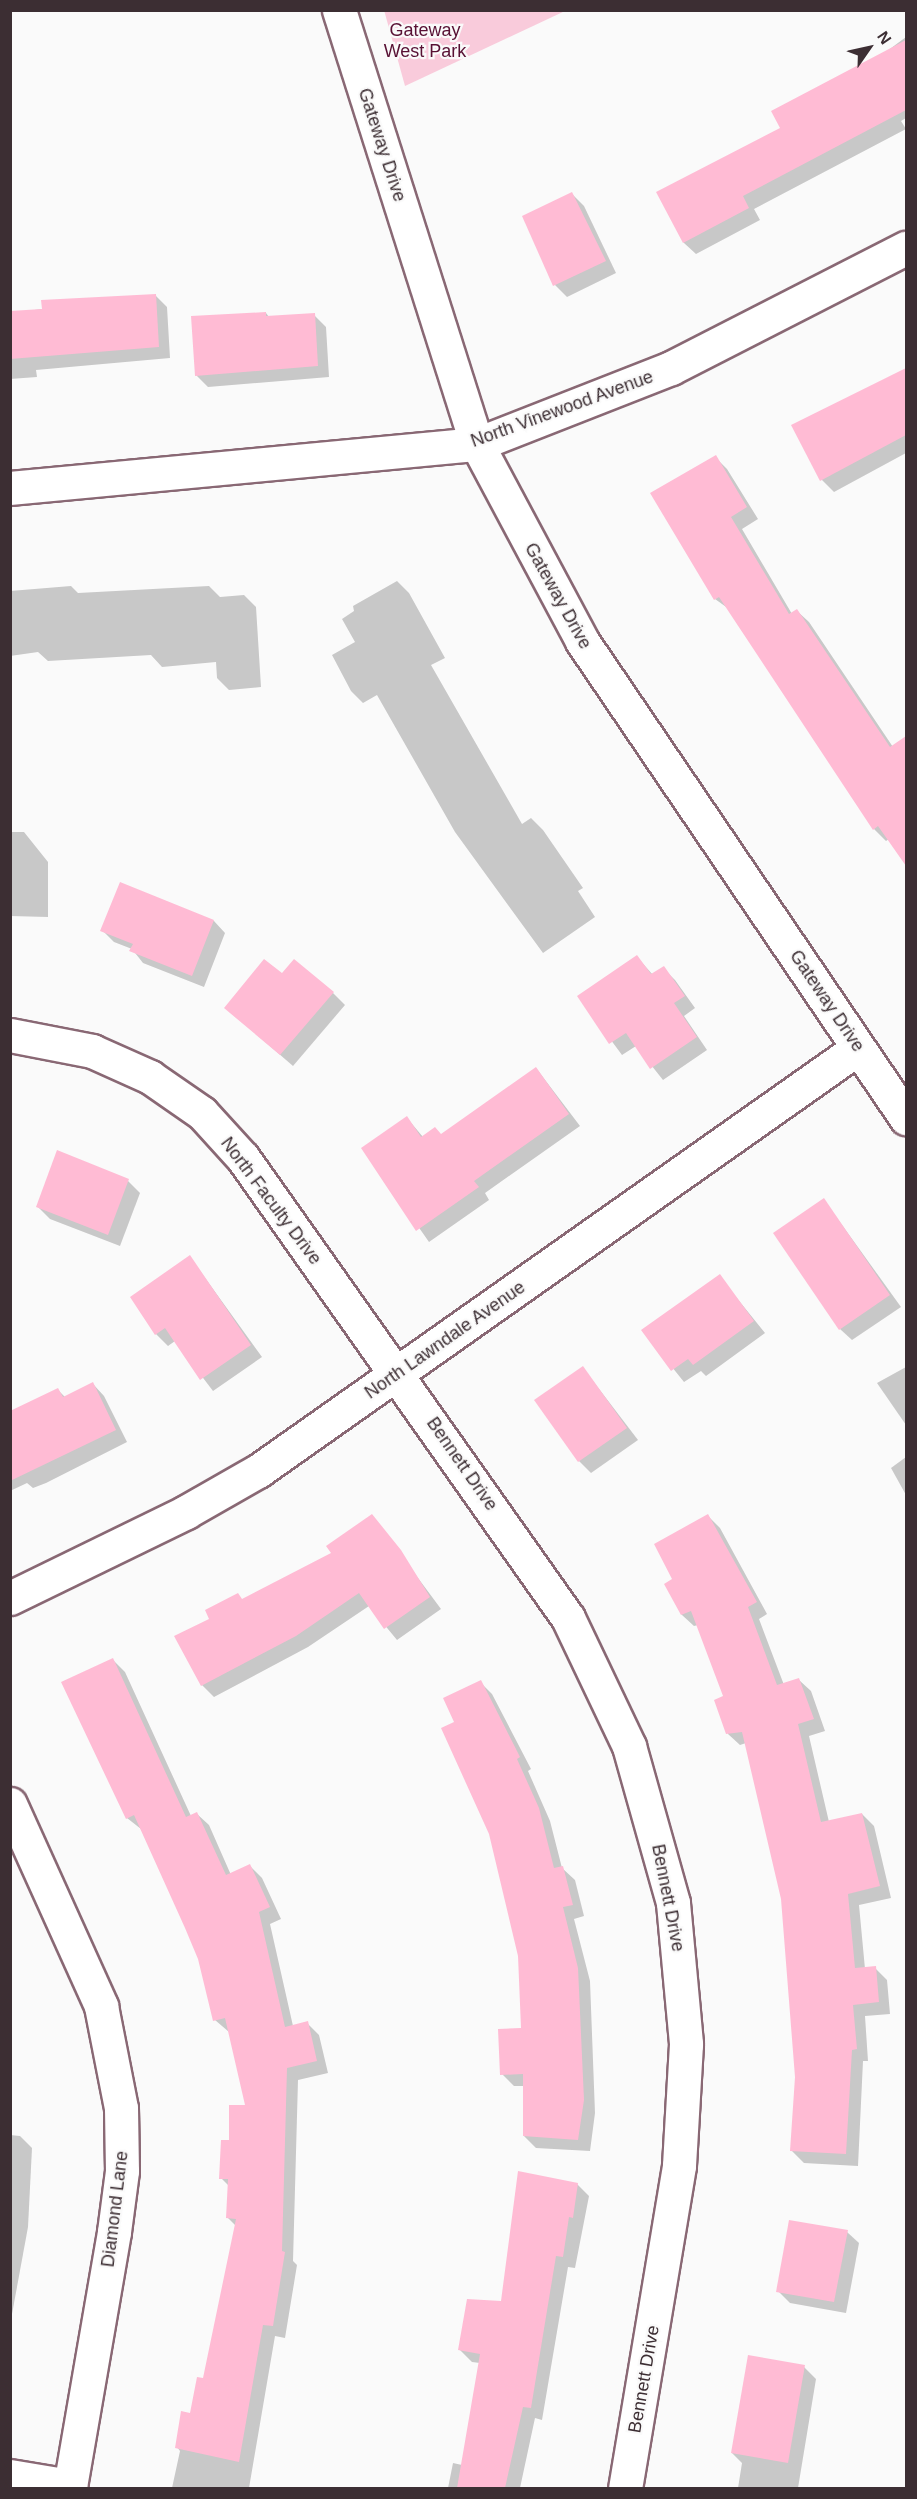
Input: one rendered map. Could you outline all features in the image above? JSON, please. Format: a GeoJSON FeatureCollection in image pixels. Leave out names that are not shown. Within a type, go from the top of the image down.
{"type":"FeatureCollection","features":[{"type":"Feature","properties":{"kind":"street","name":"Gateway Drive"},"geometry":{"type":"LineString","coordinates":[[339,10],[477,444],[582,641],[906,1118]]}},
{"type":"Feature","properties":{"kind":"street","name":"North Vinewood Avenue"},"geometry":{"type":"LineString","coordinates":[[10,488],[477,444],[672,368],[906,248]]}},
{"type":"Feature","properties":{"kind":"street","name":"North Faculty Drive"},"geometry":{"type":"LineString","coordinates":[[10,1035],[72,1045],[113,1058],[150,1077],[202,1113],[243,1158],[398,1373]]}},
{"type":"Feature","properties":{"kind":"street","name":"North Lawndale Avenue"},"geometry":{"type":"LineString","coordinates":[[10,1598],[236,1485],[858,1048]]}},
{"type":"Feature","properties":{"kind":"street","name":"Bennett Drive"},"geometry":{"type":"LineString","coordinates":[[398,1373],[524,1550],[588,1653],[642,1785],[673,1903],[685,2024],[684,2125],[625,2488]]}},
{"type":"Feature","properties":{"kind":"street","name":"Diamond Lane"},"geometry":{"type":"LineString","coordinates":[[10,1804],[101,2006],[121,2108],[120,2192],[70,2487]]}},
{"type":"Feature","properties":{"kind":"street"},"geometry":{"type":"LineString","coordinates":[[10,2476],[70,2487]]}},
{"type":"Feature","properties":{"kind":"green space","name":"Gateway West Park"},"geometry":{"type":"Polygon","coordinates":[[[384,10],[565,10],[565,11],[405,86],[384,10]]]}},
{"type":"Feature","properties":{"kind":"building"},"geometry":{"type":"Polygon","coordinates":[[[906,40],[906,110],[743,196],[749,208],[683,243],[656,192],[780,128],[771,111],[906,40]]]}},
{"type":"Feature","properties":{"kind":"building"},"geometry":{"type":"Polygon","coordinates":[[[572,192],[606,261],[553,286],[522,216],[572,192]]]}},
{"type":"Feature","properties":{"kind":"building"},"geometry":{"type":"Polygon","coordinates":[[[156,294],[159,347],[10,359],[10,311],[42,309],[41,300],[156,294]]]}},
{"type":"Feature","properties":{"kind":"building"},"geometry":{"type":"Polygon","coordinates":[[[266,312],[266,316],[315,313],[318,366],[195,376],[191,316],[266,312]]]}},
{"type":"Feature","properties":{"kind":"building"},"geometry":{"type":"Polygon","coordinates":[[[906,368],[906,435],[820,481],[791,425],[906,368]]]}},
{"type":"Feature","properties":{"kind":"building"},"geometry":{"type":"Polygon","coordinates":[[[716,455],[747,507],[731,517],[789,614],[797,609],[890,747],[906,736],[906,866],[878,826],[873,830],[719,597],[714,600],[650,493],[716,455]]]}},
{"type":"Feature","properties":{"kind":"building"},"geometry":{"type":"Polygon","coordinates":[[[120,882],[214,920],[192,976],[129,951],[133,944],[100,931],[120,882]]]}},
{"type":"Feature","properties":{"kind":"building"},"geometry":{"type":"Polygon","coordinates":[[[637,955],[651,974],[664,966],[685,996],[674,1003],[697,1037],[650,1069],[626,1033],[609,1044],[577,996],[637,955]]]}},
{"type":"Feature","properties":{"kind":"building"},"geometry":{"type":"Polygon","coordinates":[[[264,959],[282,973],[294,959],[334,992],[280,1055],[224,1008],[264,959]]]}},
{"type":"Feature","properties":{"kind":"building"},"geometry":{"type":"Polygon","coordinates":[[[536,1067],[569,1114],[474,1181],[479,1187],[416,1231],[361,1148],[407,1116],[421,1137],[435,1127],[441,1134],[536,1067]]]}},
{"type":"Feature","properties":{"kind":"building"},"geometry":{"type":"Polygon","coordinates":[[[57,1150],[129,1179],[108,1235],[36,1207],[57,1150]]]}},
{"type":"Feature","properties":{"kind":"building"},"geometry":{"type":"Polygon","coordinates":[[[824,1198],[890,1295],[839,1330],[773,1233],[824,1198]]]}},
{"type":"Feature","properties":{"kind":"building"},"geometry":{"type":"Polygon","coordinates":[[[190,1255],[251,1345],[200,1380],[165,1328],[155,1335],[130,1297],[190,1255]]]}},
{"type":"Feature","properties":{"kind":"building"},"geometry":{"type":"Polygon","coordinates":[[[720,1274],[754,1321],[693,1365],[688,1359],[671,1371],[641,1330],[720,1274]]]}},
{"type":"Feature","properties":{"kind":"building"},"geometry":{"type":"Polygon","coordinates":[[[583,1366],[627,1428],[578,1462],[534,1400],[583,1366]]]}},
{"type":"Feature","properties":{"kind":"building"},"geometry":{"type":"Polygon","coordinates":[[[93,1382],[116,1430],[10,1481],[10,1411],[58,1388],[63,1397],[93,1382]]]}},
{"type":"Feature","properties":{"kind":"building"},"geometry":{"type":"Polygon","coordinates":[[[372,1514],[401,1550],[430,1597],[384,1629],[359,1593],[296,1636],[201,1686],[174,1636],[209,1619],[205,1610],[238,1593],[242,1599],[331,1553],[326,1546],[372,1514]]]}},
{"type":"Feature","properties":{"kind":"building"},"geometry":{"type":"Polygon","coordinates":[[[708,1514],[757,1602],[748,1607],[777,1685],[799,1678],[814,1719],[798,1724],[821,1822],[862,1813],[880,1886],[848,1894],[855,1968],[876,1966],[879,2002],[853,2005],[857,2049],[852,2050],[846,2154],[790,2151],[795,2077],[781,1899],[742,1732],[726,1734],[714,1700],[723,1696],[691,1611],[681,1615],[664,1584],[672,1579],[654,1544],[708,1514]]]}},
{"type":"Feature","properties":{"kind":"building"},"geometry":{"type":"Polygon","coordinates":[[[113,1658],[186,1817],[197,1812],[226,1875],[250,1864],[270,1907],[259,1912],[285,2027],[308,2021],[317,2061],[287,2068],[282,2251],[285,2252],[273,2326],[263,2325],[239,2462],[175,2448],[181,2411],[190,2413],[197,2377],[203,2378],[236,2219],[226,2218],[228,2179],[219,2179],[221,2140],[229,2140],[229,2105],[245,2105],[225,2018],[213,2021],[198,1959],[185,1928],[134,1815],[126,1819],[61,1682],[113,1658]]]}},
{"type":"Feature","properties":{"kind":"building"},"geometry":{"type":"Polygon","coordinates":[[[481,1680],[520,1757],[517,1759],[539,1808],[554,1868],[563,1866],[573,1905],[563,1907],[578,1968],[584,2100],[578,2140],[523,2136],[523,2074],[500,2075],[498,2029],[521,2028],[518,1956],[489,1834],[441,1728],[454,1722],[443,1698],[481,1680]]]}},
{"type":"Feature","properties":{"kind":"building"},"geometry":{"type":"Polygon","coordinates":[[[518,2171],[578,2183],[573,2218],[569,2217],[563,2257],[556,2256],[531,2408],[523,2407],[505,2488],[457,2488],[480,2354],[458,2350],[467,2299],[501,2301],[518,2171]]]}},
{"type":"Feature","properties":{"kind":"building"},"geometry":{"type":"Polygon","coordinates":[[[789,2220],[848,2230],[834,2302],[776,2292],[789,2220]]]}},
{"type":"Feature","properties":{"kind":"building"},"geometry":{"type":"Polygon","coordinates":[[[748,2355],[805,2365],[788,2463],[731,2453],[748,2355]]]}}]}
